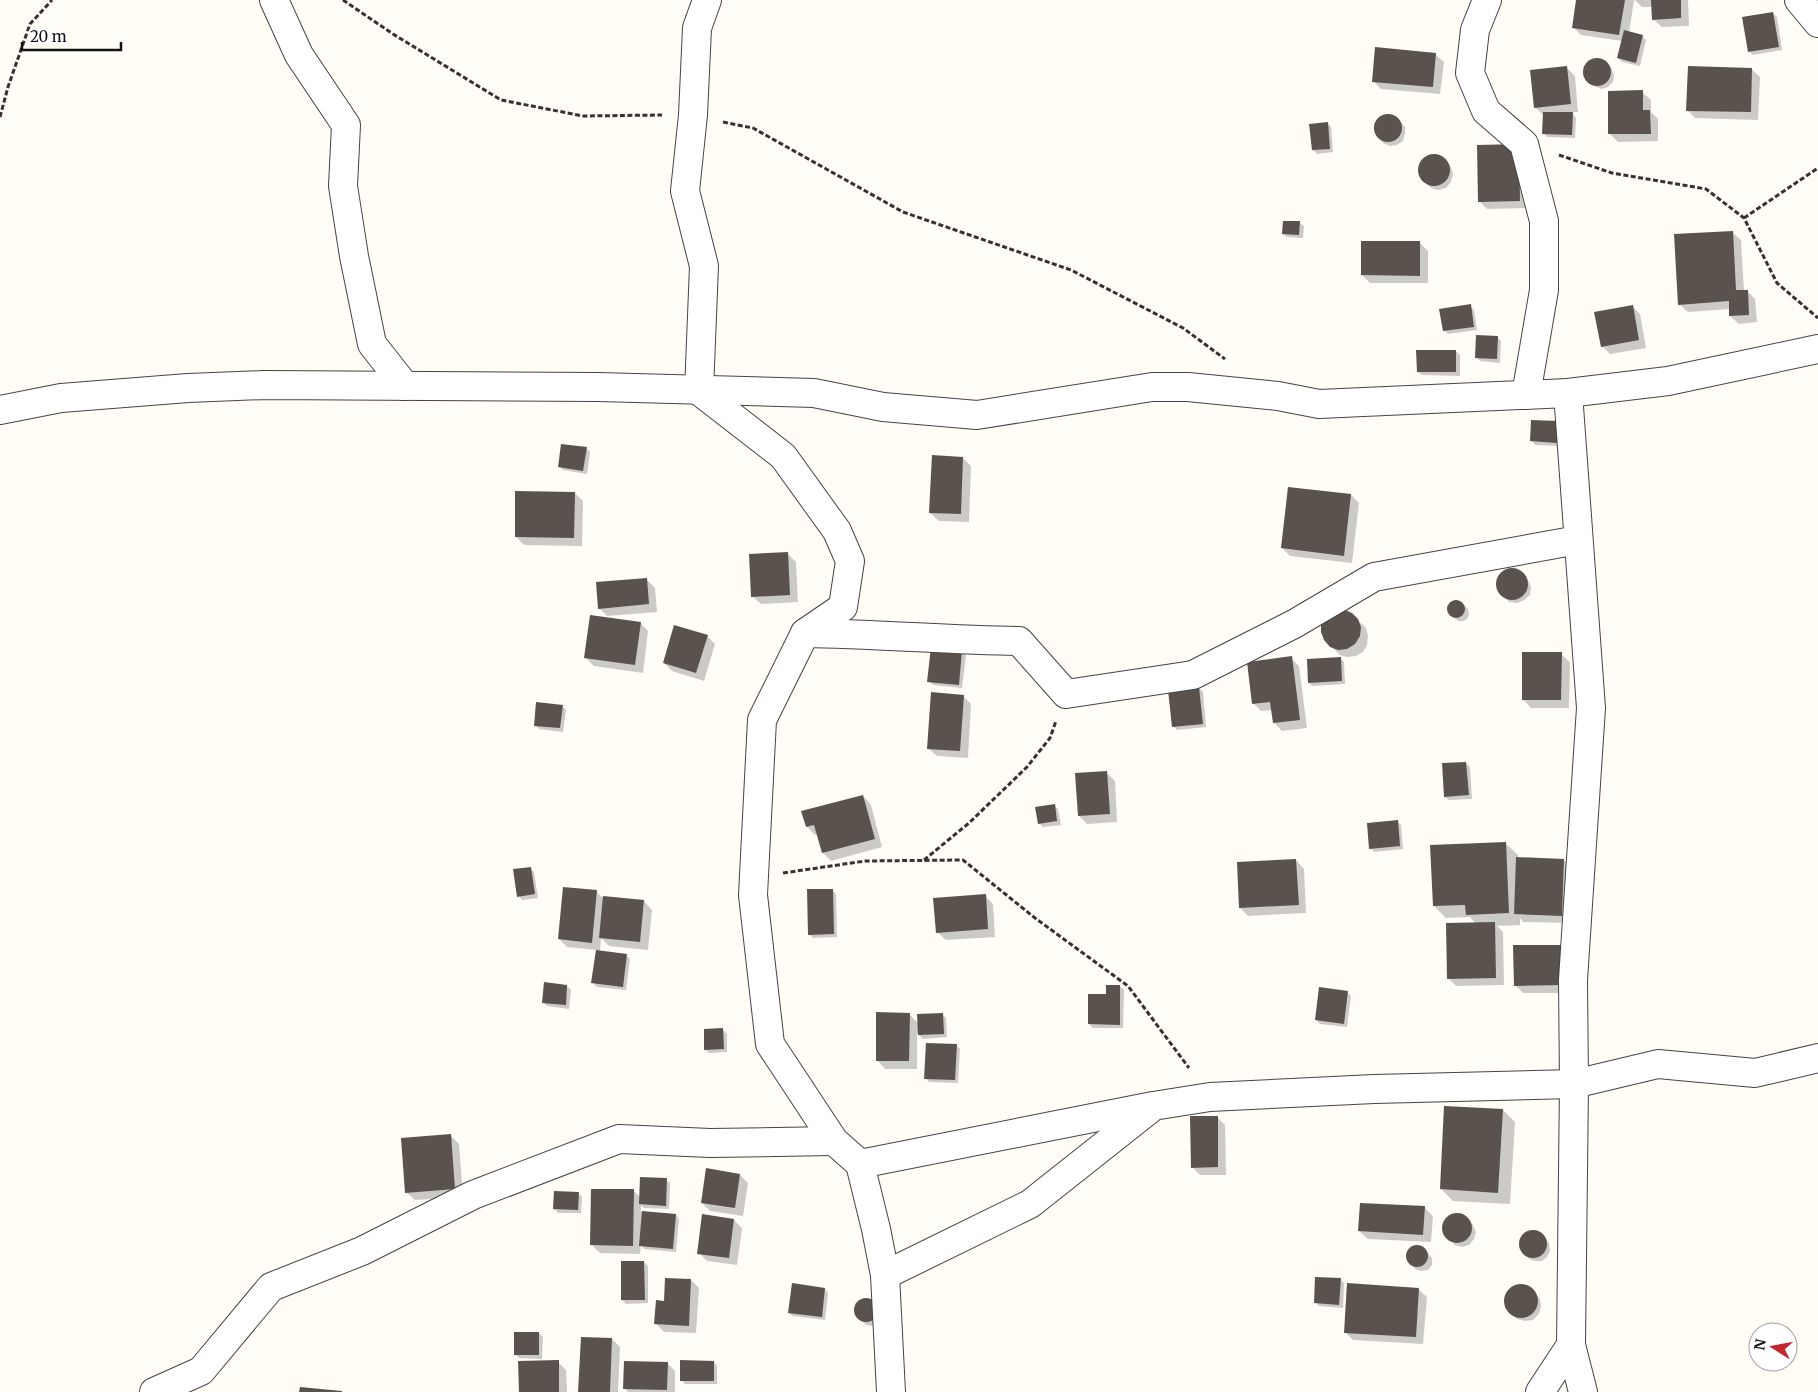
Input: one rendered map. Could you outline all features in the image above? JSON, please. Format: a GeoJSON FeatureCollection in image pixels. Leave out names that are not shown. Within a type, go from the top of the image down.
{"type":"FeatureCollection","features":[{"type":"Feature","properties":{"kind":"street"},"geometry":{"type":"LineString","coordinates":[[274,0],[298,55],[346,125],[343,186],[354,256],[372,344],[405,386]]}},
{"type":"Feature","properties":{"kind":"street"},"geometry":{"type":"LineString","coordinates":[[700,391],[704,266],[684,191],[693,115],[697,28],[707,0]]}},
{"type":"Feature","properties":{"kind":"street"},"geometry":{"type":"LineString","coordinates":[[1487,0],[1475,30],[1470,73],[1486,111],[1524,144],[1544,221],[1544,290],[1526,394]]}},
{"type":"Feature","properties":{"kind":"street"},"geometry":{"type":"LineString","coordinates":[[1800,0],[1818,23]]}},
{"type":"Feature","properties":{"kind":"street"},"geometry":{"type":"LineString","coordinates":[[0,410],[61,398],[188,388],[264,385],[598,387],[814,393],[883,407],[977,415],[1152,387],[1260,394],[1319,404],[1568,393],[1668,381],[1818,349]]}},
{"type":"Feature","properties":{"kind":"street"},"geometry":{"type":"LineString","coordinates":[[700,391],[783,456],[836,531],[850,561],[844,607],[805,633],[762,720],[753,895],[770,1044],[834,1141],[860,1164],[876,1229],[884,1275],[891,1392]]}},
{"type":"Feature","properties":{"kind":"street"},"geometry":{"type":"LineString","coordinates":[[1568,393],[1591,708],[1573,980],[1574,1084],[1571,1345],[1583,1392]]}},
{"type":"Feature","properties":{"kind":"street"},"geometry":{"type":"LineString","coordinates":[[805,633],[840,633],[950,640],[1020,641],[1066,694],[1193,674],[1294,624],[1374,577],[1578,540]]}},
{"type":"Feature","properties":{"kind":"street"},"geometry":{"type":"LineString","coordinates":[[860,1164],[1153,1106],[1210,1097],[1374,1089],[1574,1084],[1658,1064],[1755,1073],[1818,1058]]}},
{"type":"Feature","properties":{"kind":"street"},"geometry":{"type":"LineString","coordinates":[[884,1275],[1030,1204],[1153,1106]]}},
{"type":"Feature","properties":{"kind":"street"},"geometry":{"type":"LineString","coordinates":[[154,1392],[201,1371],[271,1287],[362,1251],[473,1195],[619,1139],[710,1143],[834,1141]]}},
{"type":"Feature","properties":{"kind":"street"},"geometry":{"type":"LineString","coordinates":[[1540,1392],[1571,1345]]}},
{"type":"Feature","properties":{"kind":"path"},"geometry":{"type":"LineString","coordinates":[[0,117],[8,87],[30,24],[52,0]]}},
{"type":"Feature","properties":{"kind":"path"},"geometry":{"type":"LineString","coordinates":[[343,0],[393,34],[501,100],[583,116],[693,115],[753,128],[903,212],[1071,270],[1183,328],[1231,362]]}},
{"type":"Feature","properties":{"kind":"path"},"geometry":{"type":"LineString","coordinates":[[1524,144],[1612,173],[1706,189],[1744,218],[1777,283],[1818,319]]}},
{"type":"Feature","properties":{"kind":"path"},"geometry":{"type":"LineString","coordinates":[[1744,218],[1818,168]]}},
{"type":"Feature","properties":{"kind":"path"},"geometry":{"type":"LineString","coordinates":[[924,860],[968,823],[1027,767],[1050,738],[1066,694]]}},
{"type":"Feature","properties":{"kind":"path"},"geometry":{"type":"LineString","coordinates":[[753,895],[783,874],[865,861],[963,860],[1035,918],[1128,986],[1210,1097]]}},
{"type":"Feature","properties":{"kind":"building"},"geometry":{"type":"Polygon","coordinates":[[[1576,0],[1625,0],[1619,35],[1572,28],[1576,0]]]}},
{"type":"Feature","properties":{"kind":"building"},"geometry":{"type":"Polygon","coordinates":[[[1651,0],[1681,0],[1681,18],[1652,20],[1651,0]]]}},
{"type":"Feature","properties":{"kind":"building"},"geometry":{"type":"Polygon","coordinates":[[[1773,12],[1779,47],[1748,52],[1742,17],[1773,12]]]}},
{"type":"Feature","properties":{"kind":"building"},"geometry":{"type":"Polygon","coordinates":[[[1624,30],[1643,35],[1636,63],[1617,58],[1624,30]]]}},
{"type":"Feature","properties":{"kind":"building"},"geometry":{"type":"Polygon","coordinates":[[[1375,47],[1436,53],[1433,87],[1372,82],[1375,47]]]}},
{"type":"Feature","properties":{"kind":"building"},"geometry":{"type":"Polygon","coordinates":[[[1597,58],[1607,62],[1611,72],[1607,82],[1597,86],[1587,82],[1583,72],[1587,62],[1597,58]]]}},
{"type":"Feature","properties":{"kind":"building"},"geometry":{"type":"Polygon","coordinates":[[[1567,66],[1571,104],[1534,108],[1530,70],[1567,66]]]}},
{"type":"Feature","properties":{"kind":"building"},"geometry":{"type":"Polygon","coordinates":[[[1688,66],[1752,68],[1751,112],[1686,111],[1688,66]]]}},
{"type":"Feature","properties":{"kind":"building"},"geometry":{"type":"Polygon","coordinates":[[[1643,90],[1643,110],[1650,110],[1651,134],[1608,134],[1608,91],[1643,90]]]}},
{"type":"Feature","properties":{"kind":"building"},"geometry":{"type":"Polygon","coordinates":[[[1543,112],[1573,112],[1572,135],[1542,134],[1543,112]]]}},
{"type":"Feature","properties":{"kind":"building"},"geometry":{"type":"Polygon","coordinates":[[[1388,114],[1398,118],[1402,128],[1398,138],[1388,142],[1378,138],[1374,128],[1378,118],[1388,114]]]}},
{"type":"Feature","properties":{"kind":"building"},"geometry":{"type":"Polygon","coordinates":[[[1328,122],[1330,149],[1312,150],[1309,124],[1328,122]]]}},
{"type":"Feature","properties":{"kind":"building"},"geometry":{"type":"Polygon","coordinates":[[[1519,144],[1520,201],[1478,202],[1477,145],[1519,144]]]}},
{"type":"Feature","properties":{"kind":"building"},"geometry":{"type":"Polygon","coordinates":[[[1434,154],[1440,155],[1445,159],[1449,164],[1449,176],[1445,181],[1440,185],[1434,186],[1428,185],[1423,181],[1419,176],[1418,170],[1419,164],[1423,159],[1428,155],[1434,154]]]}},
{"type":"Feature","properties":{"kind":"building"},"geometry":{"type":"Polygon","coordinates":[[[1283,221],[1300,221],[1299,235],[1282,234],[1283,221]]]}},
{"type":"Feature","properties":{"kind":"building"},"geometry":{"type":"Polygon","coordinates":[[[1733,231],[1736,290],[1748,290],[1749,315],[1729,316],[1729,301],[1678,305],[1674,234],[1733,231]]]}},
{"type":"Feature","properties":{"kind":"building"},"geometry":{"type":"Polygon","coordinates":[[[1361,241],[1420,241],[1420,276],[1361,275],[1361,241]]]}},
{"type":"Feature","properties":{"kind":"building"},"geometry":{"type":"Polygon","coordinates":[[[1471,304],[1474,327],[1443,331],[1439,309],[1471,304]]]}},
{"type":"Feature","properties":{"kind":"building"},"geometry":{"type":"Polygon","coordinates":[[[1633,305],[1639,340],[1601,347],[1594,312],[1633,305]]]}},
{"type":"Feature","properties":{"kind":"building"},"geometry":{"type":"Polygon","coordinates":[[[1476,335],[1498,336],[1497,359],[1475,358],[1476,335]]]}},
{"type":"Feature","properties":{"kind":"building"},"geometry":{"type":"Polygon","coordinates":[[[1416,350],[1456,350],[1456,372],[1417,372],[1416,350]]]}},
{"type":"Feature","properties":{"kind":"building"},"geometry":{"type":"Polygon","coordinates":[[[1531,420],[1558,421],[1557,443],[1530,441],[1531,420]]]}},
{"type":"Feature","properties":{"kind":"building"},"geometry":{"type":"Polygon","coordinates":[[[561,444],[587,447],[583,471],[558,467],[561,444]]]}},
{"type":"Feature","properties":{"kind":"building"},"geometry":{"type":"Polygon","coordinates":[[[932,455],[963,457],[961,514],[929,513],[932,455]]]}},
{"type":"Feature","properties":{"kind":"building"},"geometry":{"type":"Polygon","coordinates":[[[1288,487],[1351,494],[1344,556],[1281,548],[1288,487]]]}},
{"type":"Feature","properties":{"kind":"building"},"geometry":{"type":"Polygon","coordinates":[[[515,491],[575,492],[574,538],[515,537],[515,491]]]}},
{"type":"Feature","properties":{"kind":"building"},"geometry":{"type":"Polygon","coordinates":[[[788,552],[790,595],[751,597],[749,554],[788,552]]]}},
{"type":"Feature","properties":{"kind":"building"},"geometry":{"type":"Polygon","coordinates":[[[1512,568],[1518,569],[1523,573],[1527,578],[1527,590],[1523,595],[1518,599],[1512,600],[1506,599],[1501,595],[1497,590],[1496,584],[1497,578],[1501,573],[1506,569],[1512,568]]]}},
{"type":"Feature","properties":{"kind":"building"},"geometry":{"type":"Polygon","coordinates":[[[647,578],[649,604],[598,609],[596,582],[647,578]]]}},
{"type":"Feature","properties":{"kind":"building"},"geometry":{"type":"Polygon","coordinates":[[[1452,600],[1460,600],[1465,605],[1463,616],[1452,618],[1447,613],[1447,605],[1452,600]]]}},
{"type":"Feature","properties":{"kind":"building"},"geometry":{"type":"Polygon","coordinates":[[[1343,609],[1352,613],[1358,619],[1361,627],[1360,636],[1355,644],[1347,649],[1338,650],[1330,647],[1324,640],[1321,632],[1321,623],[1343,609]]]}},
{"type":"Feature","properties":{"kind":"building"},"geometry":{"type":"Polygon","coordinates":[[[590,615],[641,622],[635,665],[584,658],[590,615]]]}},
{"type":"Feature","properties":{"kind":"building"},"geometry":{"type":"Polygon","coordinates":[[[674,625],[708,635],[696,673],[663,663],[674,625]]]}},
{"type":"Feature","properties":{"kind":"building"},"geometry":{"type":"Polygon","coordinates":[[[931,647],[962,650],[959,685],[927,682],[931,647]]]}},
{"type":"Feature","properties":{"kind":"building"},"geometry":{"type":"Polygon","coordinates":[[[1522,652],[1562,652],[1561,700],[1522,700],[1522,652]]]}},
{"type":"Feature","properties":{"kind":"building"},"geometry":{"type":"Polygon","coordinates":[[[1292,656],[1300,720],[1273,723],[1270,702],[1252,704],[1247,662],[1292,656]]]}},
{"type":"Feature","properties":{"kind":"building"},"geometry":{"type":"Polygon","coordinates":[[[1341,657],[1342,681],[1308,683],[1307,659],[1341,657]]]}},
{"type":"Feature","properties":{"kind":"building"},"geometry":{"type":"Polygon","coordinates":[[[1199,687],[1203,724],[1172,727],[1168,690],[1199,687]]]}},
{"type":"Feature","properties":{"kind":"building"},"geometry":{"type":"Polygon","coordinates":[[[931,692],[964,695],[960,751],[927,749],[931,692]]]}},
{"type":"Feature","properties":{"kind":"building"},"geometry":{"type":"Polygon","coordinates":[[[536,702],[563,705],[560,728],[534,726],[536,702]]]}},
{"type":"Feature","properties":{"kind":"building"},"geometry":{"type":"Polygon","coordinates":[[[1466,762],[1469,795],[1444,797],[1442,763],[1466,762]]]}},
{"type":"Feature","properties":{"kind":"building"},"geometry":{"type":"Polygon","coordinates":[[[1107,771],[1110,814],[1078,816],[1075,773],[1107,771]]]}},
{"type":"Feature","properties":{"kind":"building"},"geometry":{"type":"Polygon","coordinates":[[[863,795],[875,839],[822,853],[814,825],[806,827],[801,811],[863,795]]]}},
{"type":"Feature","properties":{"kind":"building"},"geometry":{"type":"Polygon","coordinates":[[[1055,804],[1057,821],[1038,824],[1035,807],[1055,804]]]}},
{"type":"Feature","properties":{"kind":"building"},"geometry":{"type":"Polygon","coordinates":[[[1398,820],[1400,846],[1369,849],[1367,823],[1398,820]]]}},
{"type":"Feature","properties":{"kind":"building"},"geometry":{"type":"Polygon","coordinates":[[[1506,842],[1509,913],[1466,915],[1465,905],[1433,906],[1430,845],[1506,842]]]}},
{"type":"Feature","properties":{"kind":"building"},"geometry":{"type":"Polygon","coordinates":[[[1516,857],[1564,859],[1562,916],[1514,914],[1516,857]]]}},
{"type":"Feature","properties":{"kind":"building"},"geometry":{"type":"Polygon","coordinates":[[[1296,859],[1299,905],[1239,908],[1237,862],[1296,859]]]}},
{"type":"Feature","properties":{"kind":"building"},"geometry":{"type":"Polygon","coordinates":[[[531,867],[535,894],[517,897],[513,869],[531,867]]]}},
{"type":"Feature","properties":{"kind":"building"},"geometry":{"type":"Polygon","coordinates":[[[563,887],[597,890],[592,943],[558,939],[563,887]]]}},
{"type":"Feature","properties":{"kind":"building"},"geometry":{"type":"Polygon","coordinates":[[[807,889],[833,889],[834,934],[808,935],[807,889]]]}},
{"type":"Feature","properties":{"kind":"building"},"geometry":{"type":"Polygon","coordinates":[[[986,894],[988,929],[936,933],[933,898],[986,894]]]}},
{"type":"Feature","properties":{"kind":"building"},"geometry":{"type":"Polygon","coordinates":[[[603,896],[644,900],[640,942],[599,938],[603,896]]]}},
{"type":"Feature","properties":{"kind":"building"},"geometry":{"type":"Polygon","coordinates":[[[1495,922],[1496,978],[1447,979],[1446,923],[1495,922]]]}},
{"type":"Feature","properties":{"kind":"building"},"geometry":{"type":"Polygon","coordinates":[[[1513,945],[1561,945],[1561,985],[1514,986],[1513,945]]]}},
{"type":"Feature","properties":{"kind":"building"},"geometry":{"type":"Polygon","coordinates":[[[596,950],[627,954],[623,987],[591,983],[596,950]]]}},
{"type":"Feature","properties":{"kind":"building"},"geometry":{"type":"Polygon","coordinates":[[[544,982],[567,985],[566,1005],[542,1003],[544,982]]]}},
{"type":"Feature","properties":{"kind":"building"},"geometry":{"type":"Polygon","coordinates":[[[1106,985],[1120,985],[1120,1025],[1088,1024],[1088,994],[1106,994],[1106,985]]]}},
{"type":"Feature","properties":{"kind":"building"},"geometry":{"type":"Polygon","coordinates":[[[1319,987],[1348,991],[1344,1024],[1315,1020],[1319,987]]]}},
{"type":"Feature","properties":{"kind":"building"},"geometry":{"type":"Polygon","coordinates":[[[876,1012],[910,1013],[909,1061],[876,1061],[876,1012]]]}},
{"type":"Feature","properties":{"kind":"building"},"geometry":{"type":"Polygon","coordinates":[[[943,1013],[944,1034],[918,1035],[917,1014],[943,1013]]]}},
{"type":"Feature","properties":{"kind":"building"},"geometry":{"type":"Polygon","coordinates":[[[723,1028],[724,1049],[704,1050],[704,1029],[723,1028]]]}},
{"type":"Feature","properties":{"kind":"building"},"geometry":{"type":"Polygon","coordinates":[[[926,1043],[957,1044],[955,1080],[924,1079],[926,1043]]]}},
{"type":"Feature","properties":{"kind":"building"},"geometry":{"type":"Polygon","coordinates":[[[1444,1106],[1503,1109],[1498,1193],[1440,1189],[1444,1106]]]}},
{"type":"Feature","properties":{"kind":"building"},"geometry":{"type":"Polygon","coordinates":[[[1190,1116],[1218,1116],[1218,1167],[1191,1168],[1190,1116]]]}},
{"type":"Feature","properties":{"kind":"building"},"geometry":{"type":"Polygon","coordinates":[[[451,1134],[455,1189],[405,1193],[401,1138],[451,1134]]]}},
{"type":"Feature","properties":{"kind":"building"},"geometry":{"type":"Polygon","coordinates":[[[706,1168],[740,1174],[735,1208],[701,1203],[706,1168]]]}},
{"type":"Feature","properties":{"kind":"building"},"geometry":{"type":"Polygon","coordinates":[[[640,1177],[667,1178],[666,1206],[639,1204],[640,1177]]]}},
{"type":"Feature","properties":{"kind":"building"},"geometry":{"type":"Polygon","coordinates":[[[591,1189],[634,1189],[633,1246],[590,1245],[591,1189]]]}},
{"type":"Feature","properties":{"kind":"building"},"geometry":{"type":"Polygon","coordinates":[[[554,1191],[579,1192],[578,1210],[553,1209],[554,1191]]]}},
{"type":"Feature","properties":{"kind":"building"},"geometry":{"type":"Polygon","coordinates":[[[1360,1203],[1425,1206],[1423,1235],[1358,1231],[1360,1203]]]}},
{"type":"Feature","properties":{"kind":"building"},"geometry":{"type":"Polygon","coordinates":[[[642,1211],[676,1214],[673,1249],[639,1246],[642,1211]]]}},
{"type":"Feature","properties":{"kind":"building"},"geometry":{"type":"Polygon","coordinates":[[[1457,1213],[1468,1217],[1472,1228],[1468,1239],[1457,1243],[1446,1239],[1442,1228],[1446,1217],[1457,1213]]]}},
{"type":"Feature","properties":{"kind":"building"},"geometry":{"type":"Polygon","coordinates":[[[702,1214],[734,1219],[729,1258],[697,1254],[702,1214]]]}},
{"type":"Feature","properties":{"kind":"building"},"geometry":{"type":"Polygon","coordinates":[[[1533,1230],[1543,1234],[1547,1244],[1543,1254],[1533,1258],[1523,1254],[1519,1244],[1523,1234],[1533,1230]]]}},
{"type":"Feature","properties":{"kind":"building"},"geometry":{"type":"Polygon","coordinates":[[[1417,1245],[1425,1248],[1428,1256],[1425,1264],[1417,1267],[1409,1264],[1406,1256],[1409,1248],[1417,1245]]]}},
{"type":"Feature","properties":{"kind":"building"},"geometry":{"type":"Polygon","coordinates":[[[621,1261],[644,1261],[645,1300],[621,1300],[621,1261]]]}},
{"type":"Feature","properties":{"kind":"building"},"geometry":{"type":"Polygon","coordinates":[[[1315,1277],[1341,1278],[1339,1305],[1314,1303],[1315,1277]]]}},
{"type":"Feature","properties":{"kind":"building"},"geometry":{"type":"Polygon","coordinates":[[[665,1278],[691,1279],[689,1326],[654,1324],[656,1300],[664,1301],[665,1278]]]}},
{"type":"Feature","properties":{"kind":"building"},"geometry":{"type":"Polygon","coordinates":[[[792,1283],[825,1288],[822,1317],[788,1313],[792,1283]]]}},
{"type":"Feature","properties":{"kind":"building"},"geometry":{"type":"Polygon","coordinates":[[[1347,1283],[1419,1288],[1416,1337],[1344,1333],[1347,1283]]]}},
{"type":"Feature","properties":{"kind":"building"},"geometry":{"type":"Polygon","coordinates":[[[1521,1284],[1533,1289],[1538,1301],[1533,1313],[1521,1318],[1509,1313],[1504,1301],[1509,1289],[1521,1284]]]}},
{"type":"Feature","properties":{"kind":"building"},"geometry":{"type":"Polygon","coordinates":[[[866,1298],[875,1301],[878,1310],[875,1319],[866,1322],[857,1319],[854,1310],[857,1301],[866,1298]]]}},
{"type":"Feature","properties":{"kind":"building"},"geometry":{"type":"Polygon","coordinates":[[[514,1332],[539,1332],[539,1355],[514,1355],[514,1332]]]}},
{"type":"Feature","properties":{"kind":"building"},"geometry":{"type":"Polygon","coordinates":[[[581,1337],[612,1338],[610,1392],[578,1392],[581,1337]]]}},
{"type":"Feature","properties":{"kind":"building"},"geometry":{"type":"Polygon","coordinates":[[[559,1360],[559,1392],[519,1392],[518,1361],[559,1360]]]}},
{"type":"Feature","properties":{"kind":"building"},"geometry":{"type":"Polygon","coordinates":[[[680,1360],[714,1361],[714,1381],[680,1381],[680,1360]]]}},
{"type":"Feature","properties":{"kind":"building"},"geometry":{"type":"Polygon","coordinates":[[[624,1361],[668,1362],[667,1390],[623,1389],[624,1361]]]}},
{"type":"Feature","properties":{"kind":"building"},"geometry":{"type":"Polygon","coordinates":[[[300,1387],[342,1391],[342,1392],[299,1392],[300,1387]]]}}]}
